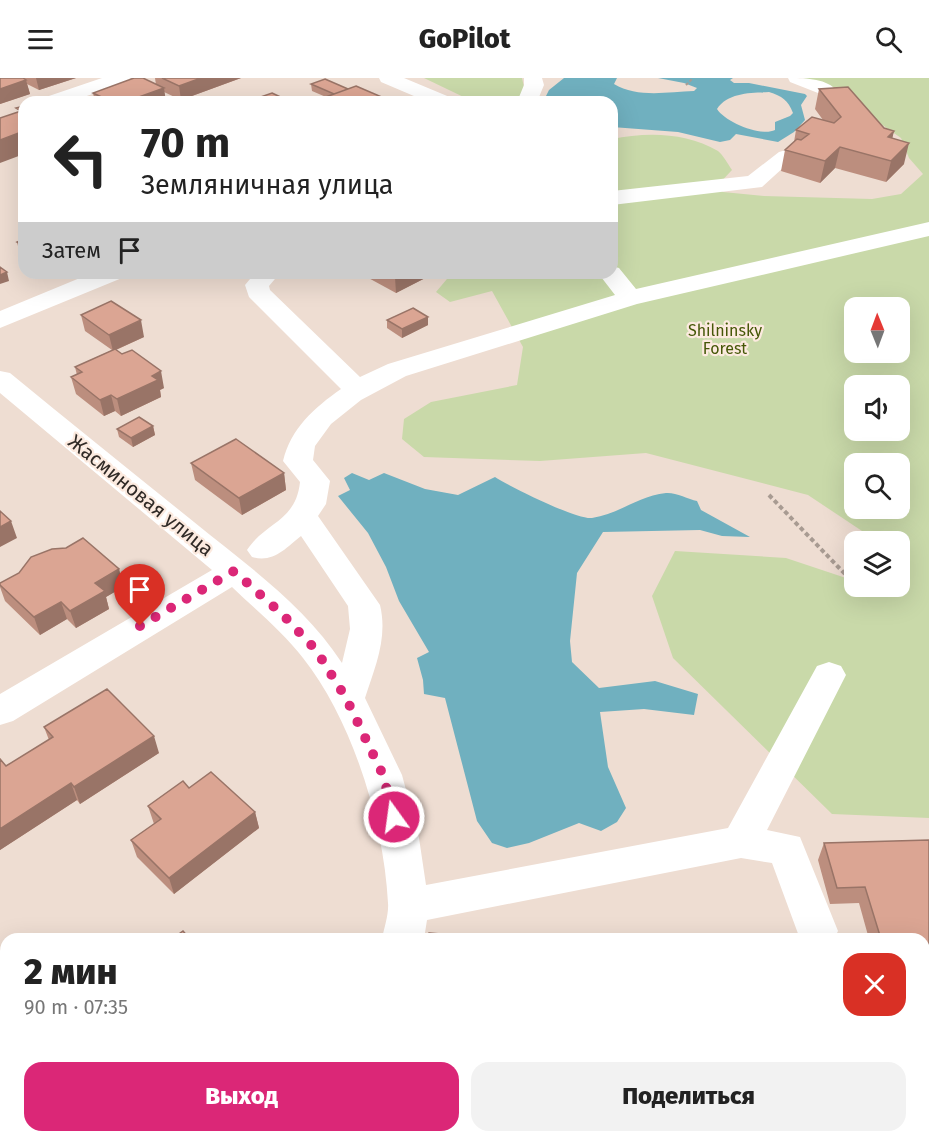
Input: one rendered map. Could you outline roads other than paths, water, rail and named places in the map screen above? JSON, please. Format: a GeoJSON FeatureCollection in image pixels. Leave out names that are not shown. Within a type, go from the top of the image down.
{"type":"FeatureCollection","features":[{"type":"Feature","properties":{"kind":"street"},"geometry":{"type":"LineString","coordinates":[[68,96],[121,78]]}},
{"type":"Feature","properties":{"kind":"street"},"geometry":{"type":"LineString","coordinates":[[388,78],[431,96]]}},
{"type":"Feature","properties":{"kind":"street"},"geometry":{"type":"LineString","coordinates":[[529,96],[534,85],[532,78]]}},
{"type":"Feature","properties":{"kind":"street"},"geometry":{"type":"LineString","coordinates":[[797,78],[825,88]]}},
{"type":"Feature","properties":{"kind":"street"},"geometry":{"type":"LineString","coordinates":[[618,197],[754,182],[786,156]]}},
{"type":"Feature","properties":{"kind":"street"},"geometry":{"type":"LineString","coordinates":[[263,550],[303,517],[311,507],[315,480],[298,461],[298,451],[314,425],[324,414],[380,377],[396,370],[630,298],[929,229]]}},
{"type":"Feature","properties":{"kind":"street"},"geometry":{"type":"LineString","coordinates":[[0,320],[99,279]]}},
{"type":"Feature","properties":{"kind":"street"},"geometry":{"type":"LineString","coordinates":[[261,279],[258,292],[359,391]]}},
{"type":"Feature","properties":{"kind":"street"},"geometry":{"type":"LineString","coordinates":[[615,279],[630,298]]}},
{"type":"Feature","properties":{"kind":"street","name":"Жасминовая улица"},"geometry":{"type":"LineString","coordinates":[[0,379],[234,571],[282,614],[316,650],[346,698],[383,775],[399,838],[406,922]]}},
{"type":"Feature","properties":{"kind":"street"},"geometry":{"type":"LineString","coordinates":[[303,517],[364,605],[369,620],[368,637],[346,698]]}},
{"type":"Feature","properties":{"kind":"street"},"geometry":{"type":"LineString","coordinates":[[0,711],[234,571]]}},
{"type":"Feature","properties":{"kind":"street"},"geometry":{"type":"LineString","coordinates":[[741,842],[829,675]]}},
{"type":"Feature","properties":{"kind":"street"},"geometry":{"type":"LineString","coordinates":[[406,922],[455,899],[741,842],[786,849],[817,931]]}},
{"type":"Feature","properties":{"kind":"water"},"geometry":{"type":"Polygon","coordinates":[[[564,78],[617,78],[614,84],[623,88],[652,93],[694,91],[697,88],[658,78],[733,78],[730,80],[734,83],[749,83],[807,96],[801,105],[805,120],[794,132],[778,142],[736,134],[730,140],[720,142],[678,132],[618,127],[618,96],[546,96],[549,90],[564,78]],[[769,92],[741,94],[727,99],[717,109],[727,119],[744,127],[769,132],[775,130],[775,122],[793,113],[781,97],[769,92]]]}},
{"type":"Feature","properties":{"kind":"water"},"geometry":{"type":"Polygon","coordinates":[[[352,473],[369,480],[384,473],[425,489],[458,495],[495,477],[559,509],[592,518],[656,495],[673,494],[697,501],[701,510],[750,537],[722,536],[700,530],[603,532],[577,573],[570,641],[572,662],[599,688],[655,681],[698,694],[694,715],[644,709],[600,712],[608,767],[626,808],[617,822],[601,831],[579,823],[529,843],[507,848],[492,843],[477,821],[445,698],[424,694],[417,658],[429,652],[399,601],[386,567],[368,533],[338,496],[350,490],[344,478],[352,473]]]}},
{"type":"Feature","properties":{"kind":"park label","name":"Shilninsky Forest"},"geometry":{"type":"Point","coordinates":[725,339]}}]}
